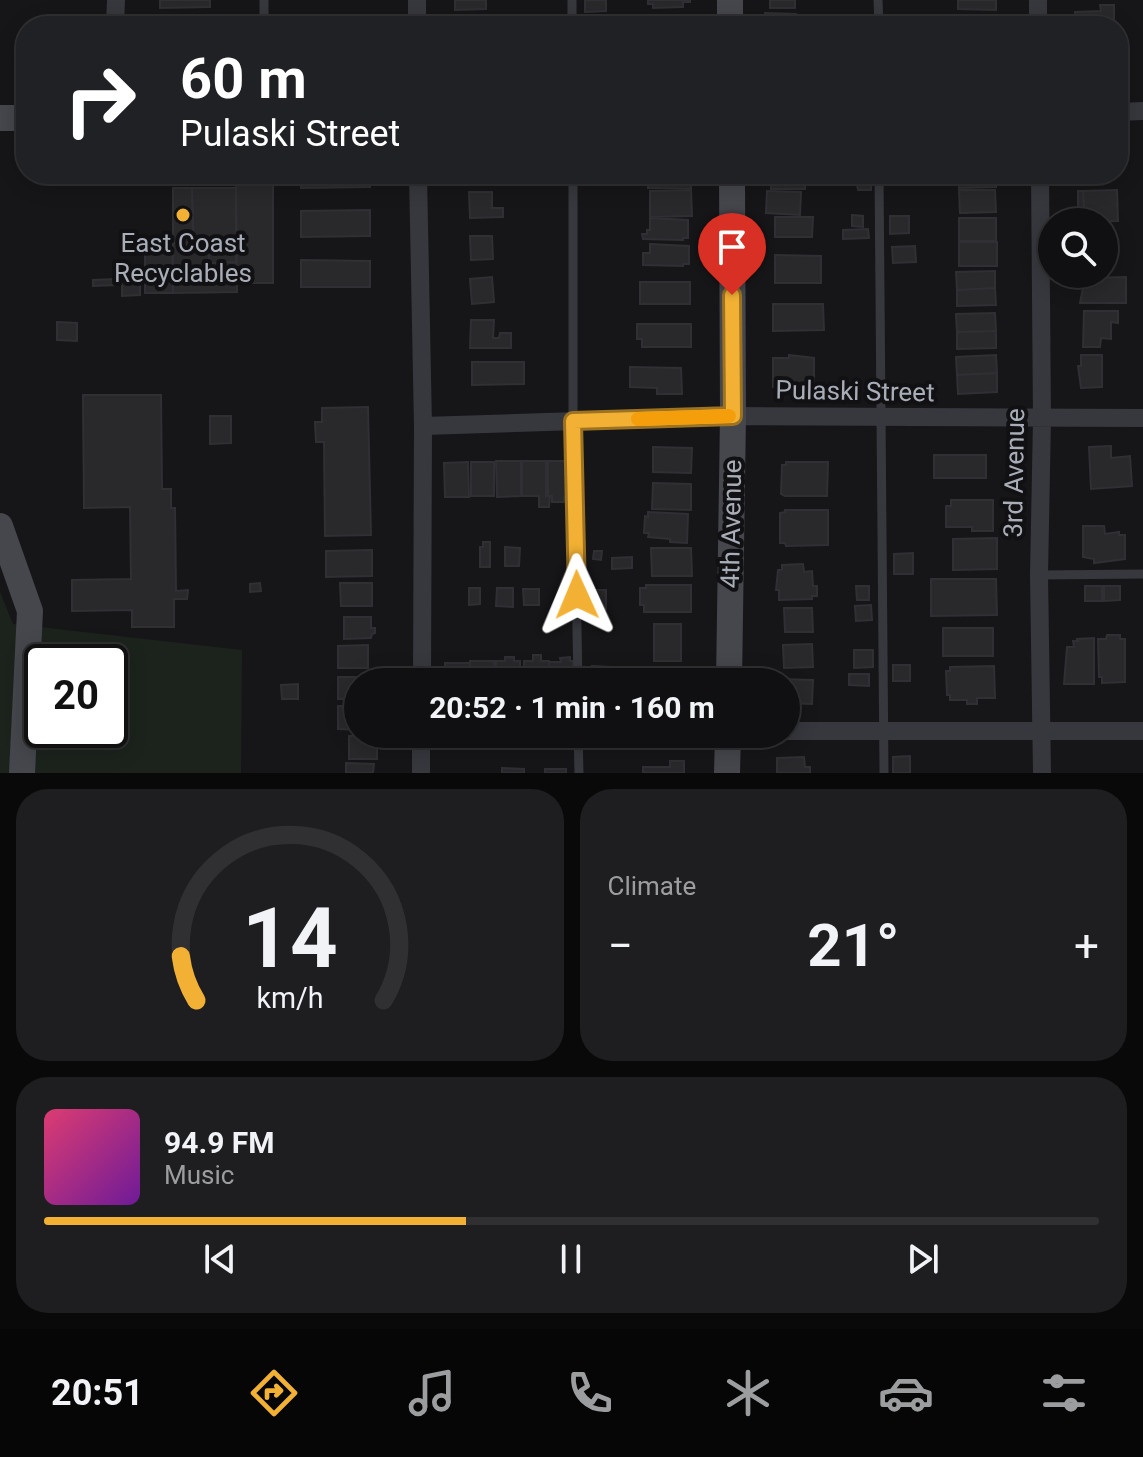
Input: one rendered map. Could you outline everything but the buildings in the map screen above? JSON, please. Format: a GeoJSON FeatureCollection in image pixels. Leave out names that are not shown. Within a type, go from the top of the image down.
{"type":"FeatureCollection","features":[{"type":"Feature","properties":{"kind":"main road","name":"4th Avenue"},"geometry":{"type":"LineString","coordinates":[[729,668],[732,184]]}},
{"type":"Feature","properties":{"kind":"main road"},"geometry":{"type":"LineString","coordinates":[[0,526],[30,611],[22,773]]}},
{"type":"Feature","properties":{"kind":"main road"},"geometry":{"type":"LineString","coordinates":[[727,773],[728,748]]}},
{"type":"Feature","properties":{"kind":"street"},"geometry":{"type":"LineString","coordinates":[[418,184],[423,426],[422,668]]}},
{"type":"Feature","properties":{"kind":"street","name":"3rd Avenue"},"geometry":{"type":"LineString","coordinates":[[1040,184],[1042,773]]}},
{"type":"Feature","properties":{"kind":"street","name":"Pulaski Street"},"geometry":{"type":"LineString","coordinates":[[423,426],[733,416],[1143,418]]}},
{"type":"Feature","properties":{"kind":"street"},"geometry":{"type":"LineString","coordinates":[[800,731],[1143,731]]}},
{"type":"Feature","properties":{"kind":"street"},"geometry":{"type":"LineString","coordinates":[[421,748],[421,773]]}},
{"type":"Feature","properties":{"kind":"lane"},"geometry":{"type":"LineString","coordinates":[[573,184],[578,668]]}},
{"type":"Feature","properties":{"kind":"lane"},"geometry":{"type":"LineString","coordinates":[[879,184],[884,773]]}},
{"type":"Feature","properties":{"kind":"lane"},"geometry":{"type":"LineString","coordinates":[[1039,575],[1143,574]]}},
{"type":"Feature","properties":{"kind":"lane"},"geometry":{"type":"LineString","coordinates":[[578,748],[579,773]]}},
{"type":"Feature","properties":{"kind":"shaded area"},"geometry":{"type":"Polygon","coordinates":[[[0,592],[13,624],[242,650],[241,773],[0,773],[0,592]]]}},
{"type":"Feature","properties":{"kind":"slow traffic"},"geometry":{"type":"LineString","coordinates":[[638,419],[729,416]]}},
{"type":"Feature","properties":{"kind":"place","name":"East Coast Recyclables"},"geometry":{"type":"Point","coordinates":[183,215]}},
{"type":"Feature","properties":{"kind":"route"},"geometry":{"type":"LineString","coordinates":[[577,595],[573,421],[733,416],[732,295]]}}]}
